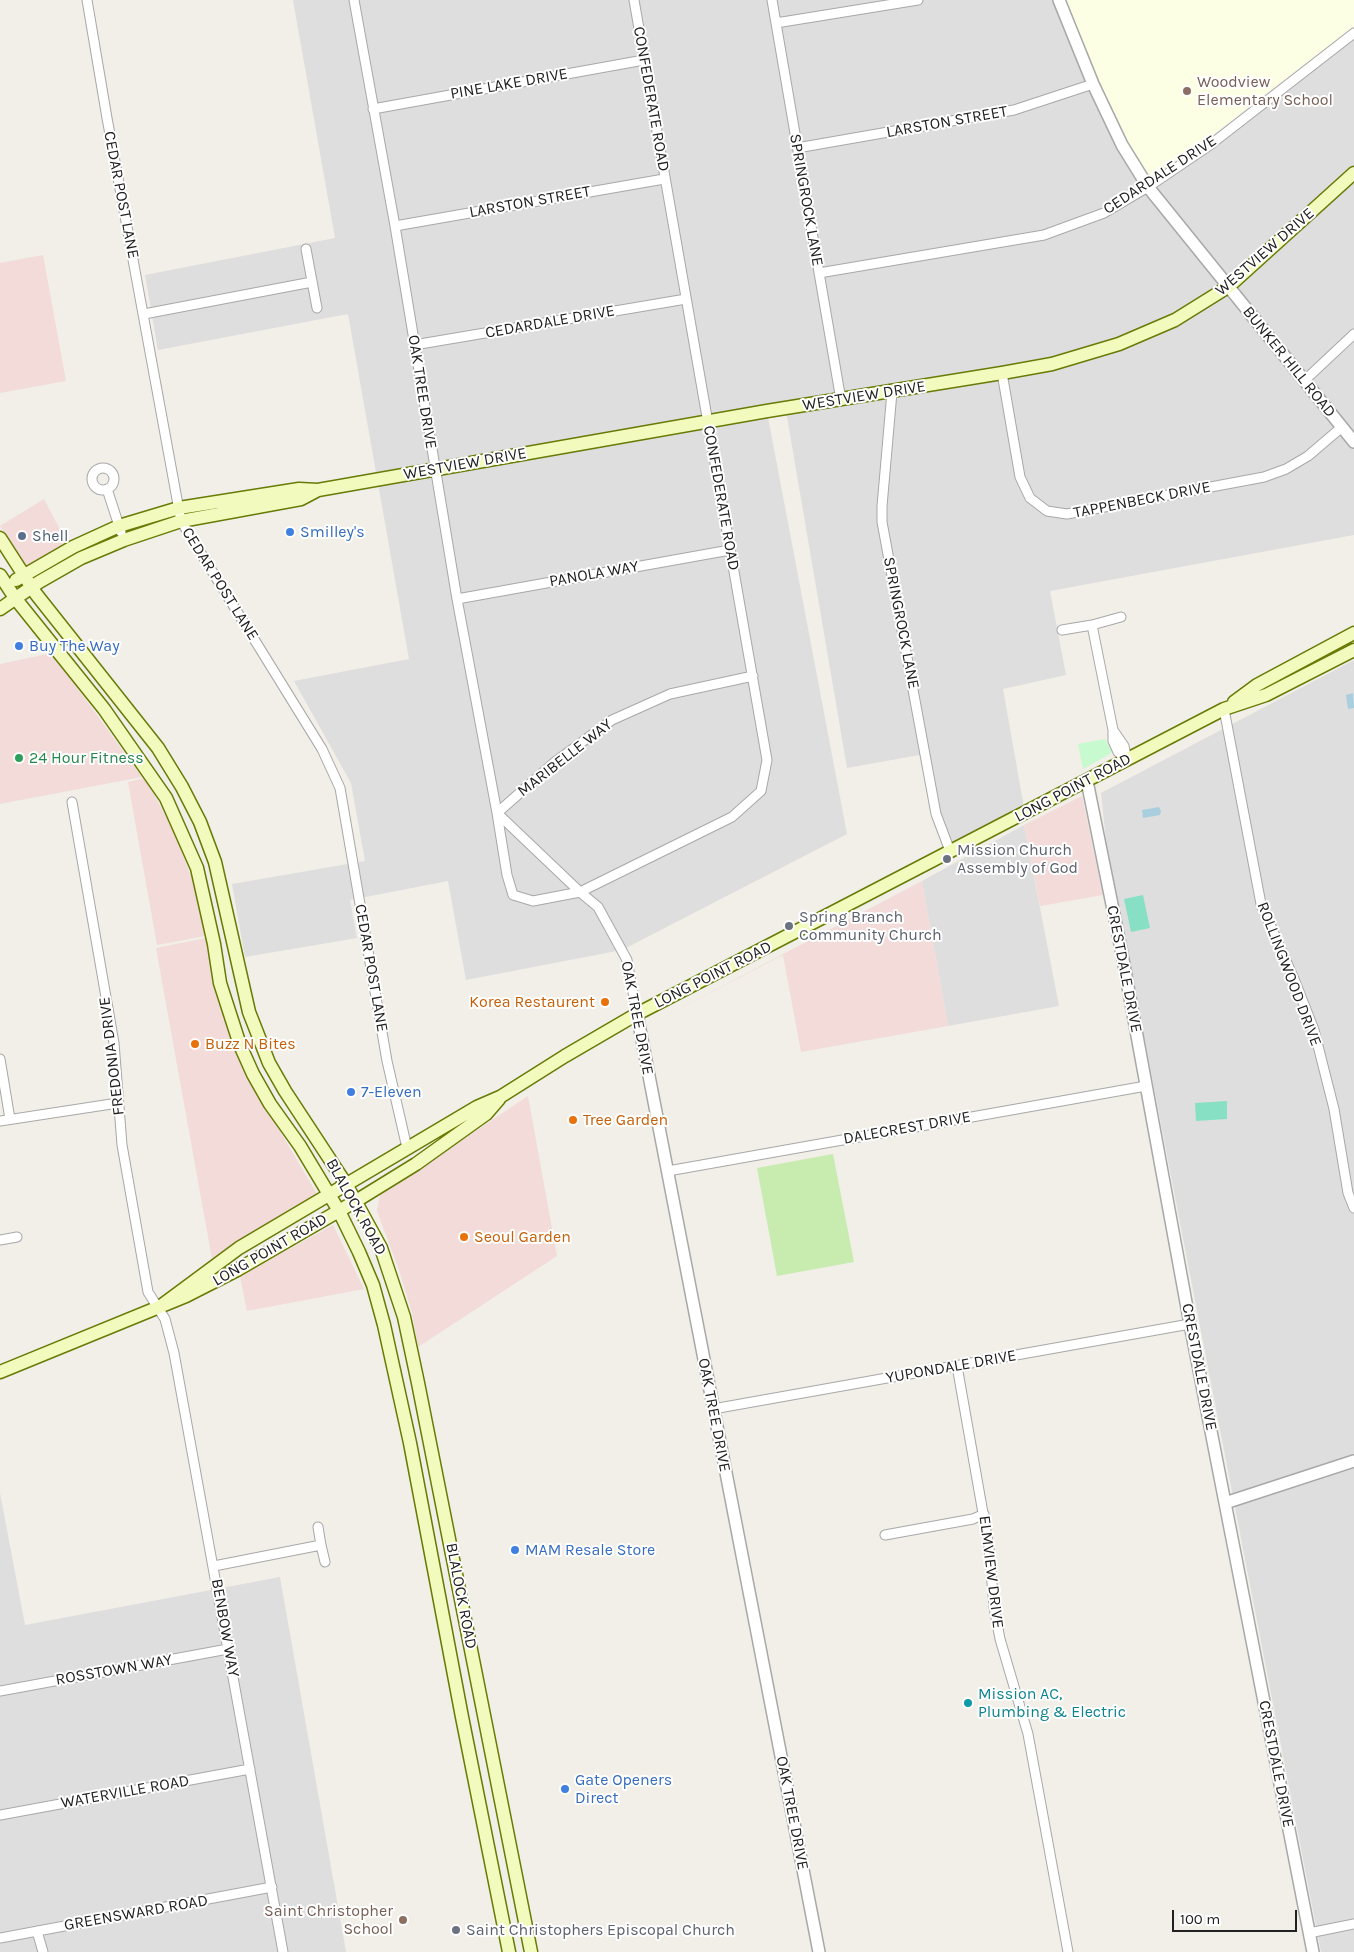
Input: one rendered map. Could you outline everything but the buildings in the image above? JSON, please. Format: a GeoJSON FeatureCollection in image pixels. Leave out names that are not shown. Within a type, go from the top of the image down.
{"type":"FeatureCollection","features":[{"type":"Feature","properties":{"kind":"main road","name":"WESTVIEW DRIVE"},"geometry":{"type":"LineString","coordinates":[[2,583],[23,576],[73,547],[119,526],[180,515],[301,499],[318,490],[1052,364],[1119,344],[1175,320],[1228,288],[1354,173]]}},
{"type":"Feature","properties":{"kind":"main road","name":"WESTVIEW DRIVE"},"geometry":{"type":"LineString","coordinates":[[0,609],[81,558],[180,515]]}},
{"type":"Feature","properties":{"kind":"main road","name":"BLALOCK ROAD"},"geometry":{"type":"LineString","coordinates":[[0,538],[31,588],[158,748],[182,788],[200,822],[215,862],[249,1012],[270,1063],[285,1091],[346,1184],[381,1248],[404,1317],[430,1439],[531,1952]]}},
{"type":"Feature","properties":{"kind":"main road","name":"BLALOCK ROAD"},"geometry":{"type":"LineString","coordinates":[[2,583],[104,709],[166,798],[197,868],[214,944],[220,983],[229,1014],[253,1074],[270,1104],[300,1146],[339,1211],[373,1285],[388,1340],[410,1443],[509,1952]]}},
{"type":"Feature","properties":{"kind":"main road","name":"LONG POINT ROAD"},"geometry":{"type":"LineString","coordinates":[[158,1308],[239,1248],[477,1107],[500,1097],[637,1014],[1224,709],[1257,685],[1354,633]]}},
{"type":"Feature","properties":{"kind":"main road","name":"LONG POINT ROAD"},"geometry":{"type":"LineString","coordinates":[[1224,709],[1266,695],[1354,650]]}},
{"type":"Feature","properties":{"kind":"main road"},"geometry":{"type":"LineString","coordinates":[[104,709],[121,701]]}},
{"type":"Feature","properties":{"kind":"main road"},"geometry":{"type":"LineString","coordinates":[[166,798],[182,788]]}},
{"type":"Feature","properties":{"kind":"main road"},"geometry":{"type":"LineString","coordinates":[[214,944],[233,941]]}},
{"type":"Feature","properties":{"kind":"main road"},"geometry":{"type":"LineString","coordinates":[[253,1074],[270,1063]]}},
{"type":"Feature","properties":{"kind":"main road","name":"LONG POINT ROAD"},"geometry":{"type":"LineString","coordinates":[[0,1372],[186,1296],[237,1270],[416,1164],[486,1114],[500,1097]]}},
{"type":"Feature","properties":{"kind":"main road"},"geometry":{"type":"LineString","coordinates":[[388,1340],[408,1336]]}},
{"type":"Feature","properties":{"kind":"main road"},"geometry":{"type":"LineString","coordinates":[[410,1443],[430,1439]]}},
{"type":"Feature","properties":{"kind":"main road"},"geometry":{"type":"LineString","coordinates":[[431,1554],[451,1546]]}},
{"type":"Feature","properties":{"kind":"main road"},"geometry":{"type":"LineString","coordinates":[[455,1681],[476,1676]]}},
{"type":"Feature","properties":{"kind":"main road"},"geometry":{"type":"LineString","coordinates":[[484,1825],[505,1821]]}},
{"type":"Feature","properties":{"kind":"street","name":"CEDAR POST LANE"},"geometry":{"type":"LineString","coordinates":[[87,0],[180,515],[322,749],[340,788],[388,1061],[407,1148]]}},
{"type":"Feature","properties":{"kind":"street","name":"OAK TREE DRIVE"},"geometry":{"type":"LineString","coordinates":[[354,0],[395,226],[457,599],[507,875],[514,895],[532,901],[580,892]]}},
{"type":"Feature","properties":{"kind":"street","name":"CONFEDERATE ROAD"},"geometry":{"type":"LineString","coordinates":[[580,892],[732,817],[761,792],[767,760],[634,0]]}},
{"type":"Feature","properties":{"kind":"street","name":"SPRINGROCK LANE"},"geometry":{"type":"LineString","coordinates":[[772,0],[841,400]]}},
{"type":"Feature","properties":{"kind":"street"},"geometry":{"type":"LineString","coordinates":[[776,24],[918,0]]}},
{"type":"Feature","properties":{"kind":"street","name":"BUNKER HILL ROAD"},"geometry":{"type":"LineString","coordinates":[[1059,0],[1093,84],[1122,145],[1148,186],[1228,288],[1354,442]]}},
{"type":"Feature","properties":{"kind":"street","name":"CEDARDALE DRIVE"},"geometry":{"type":"LineString","coordinates":[[819,273],[1044,235],[1104,213],[1210,145],[1354,34]]}},
{"type":"Feature","properties":{"kind":"street","name":"PINE LAKE DRIVE"},"geometry":{"type":"LineString","coordinates":[[374,109],[644,60]]}},
{"type":"Feature","properties":{"kind":"street","name":"LARSTON STREET"},"geometry":{"type":"LineString","coordinates":[[797,148],[1014,110],[1093,84]]}},
{"type":"Feature","properties":{"kind":"street","name":"LARSTON STREET"},"geometry":{"type":"LineString","coordinates":[[395,226],[664,179]]}},
{"type":"Feature","properties":{"kind":"street"},"geometry":{"type":"LineString","coordinates":[[306,249],[316,308]]}},
{"type":"Feature","properties":{"kind":"street"},"geometry":{"type":"LineString","coordinates":[[144,314],[312,282]]}},
{"type":"Feature","properties":{"kind":"street","name":"CEDARDALE DRIVE"},"geometry":{"type":"LineString","coordinates":[[414,346],[686,299]]}},
{"type":"Feature","properties":{"kind":"street"},"geometry":{"type":"LineString","coordinates":[[1304,380],[1354,334]]}},
{"type":"Feature","properties":{"kind":"street","name":"TAPPENBECK DRIVE"},"geometry":{"type":"LineString","coordinates":[[1002,373],[1020,477],[1030,498],[1047,511],[1067,514],[1264,477],[1286,469],[1308,456],[1342,427]]}},
{"type":"Feature","properties":{"kind":"street","name":"SPRINGROCK LANE"},"geometry":{"type":"LineString","coordinates":[[892,392],[882,522],[936,814],[950,852]]}},
{"type":"Feature","properties":{"kind":"street"},"geometry":{"type":"LineString","coordinates":[[106,489],[124,540]]}},
{"type":"Feature","properties":{"kind":"street","name":"PANOLA WAY"},"geometry":{"type":"LineString","coordinates":[[457,599],[730,550]]}},
{"type":"Feature","properties":{"kind":"street"},"geometry":{"type":"LineString","coordinates":[[1062,630],[1122,617]]}},
{"type":"Feature","properties":{"kind":"street"},"geometry":{"type":"LineString","coordinates":[[1092,625],[1113,730],[1113,741],[1118,752],[1127,760]]}},
{"type":"Feature","properties":{"kind":"street","name":"MARIBELLE WAY"},"geometry":{"type":"LineString","coordinates":[[497,813],[555,762],[612,720],[670,694],[752,676]]}},
{"type":"Feature","properties":{"kind":"street","name":"ROLLINGWOOD DRIVE"},"geometry":{"type":"LineString","coordinates":[[1224,709],[1261,904],[1314,1030],[1334,1109],[1348,1193],[1354,1208]]}},
{"type":"Feature","properties":{"kind":"street","name":"CRESTDALE DRIVE"},"geometry":{"type":"LineString","coordinates":[[1087,781],[1190,1324],[1313,1952]]}},
{"type":"Feature","properties":{"kind":"street","name":"FREDONIA DRIVE"},"geometry":{"type":"LineString","coordinates":[[72,802],[114,1043],[122,1145],[148,1292],[158,1308]]}},
{"type":"Feature","properties":{"kind":"street","name":"OAK TREE DRIVE"},"geometry":{"type":"LineString","coordinates":[[497,813],[598,907],[627,960],[818,1952]]}},
{"type":"Feature","properties":{"kind":"street"},"geometry":{"type":"LineString","coordinates":[[0,1059],[10,1119]]}},
{"type":"Feature","properties":{"kind":"street","name":"DALECREST DRIVE"},"geometry":{"type":"LineString","coordinates":[[668,1171],[1146,1086]]}},
{"type":"Feature","properties":{"kind":"street"},"geometry":{"type":"LineString","coordinates":[[0,1121],[118,1103]]}},
{"type":"Feature","properties":{"kind":"street"},"geometry":{"type":"LineString","coordinates":[[0,1240],[17,1237]]}},
{"type":"Feature","properties":{"kind":"street","name":"BENBOW WAY"},"geometry":{"type":"LineString","coordinates":[[158,1308],[165,1319],[174,1353],[283,1952]]}},
{"type":"Feature","properties":{"kind":"street","name":"YUPONDALE DRIVE"},"geometry":{"type":"LineString","coordinates":[[713,1409],[1190,1324]]}},
{"type":"Feature","properties":{"kind":"street","name":"ELMVIEW DRIVE"},"geometry":{"type":"LineString","coordinates":[[957,1366],[984,1514],[994,1607],[1000,1639],[1028,1734],[1068,1952]]}},
{"type":"Feature","properties":{"kind":"street"},"geometry":{"type":"LineString","coordinates":[[1225,1502],[1354,1461]]}},
{"type":"Feature","properties":{"kind":"street"},"geometry":{"type":"LineString","coordinates":[[885,1535],[973,1519],[984,1514]]}},
{"type":"Feature","properties":{"kind":"street"},"geometry":{"type":"LineString","coordinates":[[318,1527],[325,1562]]}},
{"type":"Feature","properties":{"kind":"street"},"geometry":{"type":"LineString","coordinates":[[214,1566],[321,1546]]}},
{"type":"Feature","properties":{"kind":"street","name":"ROSSTOWN WAY"},"geometry":{"type":"LineString","coordinates":[[0,1691],[228,1649]]}},
{"type":"Feature","properties":{"kind":"street","name":"WATERVILLE ROAD"},"geometry":{"type":"LineString","coordinates":[[0,1814],[250,1769]]}},
{"type":"Feature","properties":{"kind":"street","name":"GREENSWARD ROAD"},"geometry":{"type":"LineString","coordinates":[[0,1938],[272,1888]]}},
{"type":"Feature","properties":{"kind":"street"},"geometry":{"type":"LineString","coordinates":[[1310,1933],[1354,1924]]}},
{"type":"Feature","properties":{"kind":"street"},"geometry":{"type":"LineString","coordinates":[[36,1931],[44,1952]]}},
{"type":"Feature","properties":{"kind":"shaded area"},"geometry":{"type":"Polygon","coordinates":[[[293,0],[1059,0],[1148,186],[1354,33],[1354,535],[1050,591],[1066,675],[1003,689],[1025,813],[950,851],[936,814],[925,754],[847,768],[786,411],[767,412],[847,834],[622,950],[466,980],[448,881],[350,900],[357,938],[245,957],[232,884],[365,861],[351,783],[294,681],[409,659],[348,314],[158,350],[145,275],[335,238],[293,0]]]}},
{"type":"Feature","properties":{"kind":"shaded area","name":"Woodview Elementary School"},"geometry":{"type":"Polygon","coordinates":[[[1065,0],[1354,0],[1354,26],[1206,140],[1149,178],[1127,142],[1099,82],[1065,0]]]}},
{"type":"Feature","properties":{"kind":"shaded area"},"geometry":{"type":"Polygon","coordinates":[[[43,255],[66,381],[0,393],[0,263],[43,255]]]}},
{"type":"Feature","properties":{"kind":"shaded area"},"geometry":{"type":"Polygon","coordinates":[[[44,499],[67,543],[27,567],[0,526],[44,499]]]}},
{"type":"Feature","properties":{"kind":"shaded area"},"geometry":{"type":"Polygon","coordinates":[[[52,653],[142,777],[0,804],[0,664],[52,653]]]}},
{"type":"Feature","properties":{"kind":"shaded area"},"geometry":{"type":"Polygon","coordinates":[[[1354,660],[1354,1952],[1321,1952],[1106,840],[1101,793],[1354,660]]]}},
{"type":"Feature","properties":{"kind":"shaded area"},"geometry":{"type":"Polygon","coordinates":[[[145,778],[173,829],[192,879],[205,936],[157,945],[128,782],[145,778]]]}},
{"type":"Feature","properties":{"kind":"shaded area"},"geometry":{"type":"Polygon","coordinates":[[[1082,796],[1103,895],[1040,906],[1024,825],[1082,796]]]}},
{"type":"Feature","properties":{"kind":"shaded area"},"geometry":{"type":"Polygon","coordinates":[[[1024,825],[1059,1006],[948,1026],[922,881],[1024,825]]]}},
{"type":"Feature","properties":{"kind":"shaded area"},"geometry":{"type":"Polygon","coordinates":[[[922,881],[948,1026],[801,1052],[783,955],[656,1021],[922,881]]]}},
{"type":"Feature","properties":{"kind":"shaded area"},"geometry":{"type":"Polygon","coordinates":[[[206,938],[225,1019],[252,1084],[317,1194],[212,1259],[156,948],[206,938]]]}},
{"type":"Feature","properties":{"kind":"shaded area"},"geometry":{"type":"Polygon","coordinates":[[[528,1096],[557,1256],[418,1347],[412,1313],[399,1270],[377,1211],[380,1195],[528,1096]]]}},
{"type":"Feature","properties":{"kind":"shaded area"},"geometry":{"type":"Polygon","coordinates":[[[333,1225],[364,1289],[247,1311],[240,1276],[333,1225]]]}},
{"type":"Feature","properties":{"kind":"shaded area"},"geometry":{"type":"Polygon","coordinates":[[[0,1493],[25,1625],[280,1577],[346,1952],[0,1952],[0,1493]]]}},
{"type":"Feature","properties":{"kind":"green space"},"geometry":{"type":"Polygon","coordinates":[[[1105,739],[1112,751],[1110,754],[1083,769],[1078,744],[1105,739]]]}},
{"type":"Feature","properties":{"kind":"green space"},"geometry":{"type":"Polygon","coordinates":[[[1143,895],[1150,928],[1131,932],[1124,899],[1143,895]]]}},
{"type":"Feature","properties":{"kind":"green space"},"geometry":{"type":"Polygon","coordinates":[[[1227,1101],[1227,1119],[1196,1121],[1195,1103],[1227,1101]]]}},
{"type":"Feature","properties":{"kind":"green space"},"geometry":{"type":"Polygon","coordinates":[[[833,1154],[854,1262],[777,1276],[757,1168],[833,1154]]]}},
{"type":"Feature","properties":{"kind":"water"},"geometry":{"type":"Polygon","coordinates":[[[1353,693],[1354,708],[1348,709],[1346,695],[1353,693]]]}},
{"type":"Feature","properties":{"kind":"water"},"geometry":{"type":"Polygon","coordinates":[[[1159,807],[1160,815],[1143,818],[1142,810],[1159,807]]]}},
{"type":"Feature","properties":{"kind":"place","name":"Woodview Elementary School"},"geometry":{"type":"Point","coordinates":[1187,91]}},
{"type":"Feature","properties":{"kind":"place","name":"Smilley's"},"geometry":{"type":"Point","coordinates":[290,532]}},
{"type":"Feature","properties":{"kind":"place","name":"Shell"},"geometry":{"type":"Point","coordinates":[22,536]}},
{"type":"Feature","properties":{"kind":"place","name":"Buy The Way"},"geometry":{"type":"Point","coordinates":[19,646]}},
{"type":"Feature","properties":{"kind":"place","name":"24 Hour Fitness"},"geometry":{"type":"Point","coordinates":[19,758]}},
{"type":"Feature","properties":{"kind":"place","name":"Mission Church Assembly of God"},"geometry":{"type":"Point","coordinates":[947,859]}},
{"type":"Feature","properties":{"kind":"place","name":"Spring Branch Community Church"},"geometry":{"type":"Point","coordinates":[789,926]}},
{"type":"Feature","properties":{"kind":"place","name":"Korea Restaurent"},"geometry":{"type":"Point","coordinates":[605,1002]}},
{"type":"Feature","properties":{"kind":"place","name":"Buzz N Bites"},"geometry":{"type":"Point","coordinates":[195,1044]}},
{"type":"Feature","properties":{"kind":"place","name":"7-Eleven"},"geometry":{"type":"Point","coordinates":[351,1092]}},
{"type":"Feature","properties":{"kind":"place","name":"Tree Garden"},"geometry":{"type":"Point","coordinates":[573,1120]}},
{"type":"Feature","properties":{"kind":"place","name":"Seoul Garden"},"geometry":{"type":"Point","coordinates":[464,1237]}},
{"type":"Feature","properties":{"kind":"place","name":"MAM Resale Store"},"geometry":{"type":"Point","coordinates":[515,1550]}},
{"type":"Feature","properties":{"kind":"place","name":"Mission AC, Plumbing & Electric"},"geometry":{"type":"Point","coordinates":[968,1703]}},
{"type":"Feature","properties":{"kind":"place","name":"Gate Openers Direct"},"geometry":{"type":"Point","coordinates":[565,1789]}},
{"type":"Feature","properties":{"kind":"place","name":"Saint Christopher School"},"geometry":{"type":"Point","coordinates":[403,1920]}},
{"type":"Feature","properties":{"kind":"place","name":"Saint Christophers Episcopal Church"},"geometry":{"type":"Point","coordinates":[456,1930]}}]}
